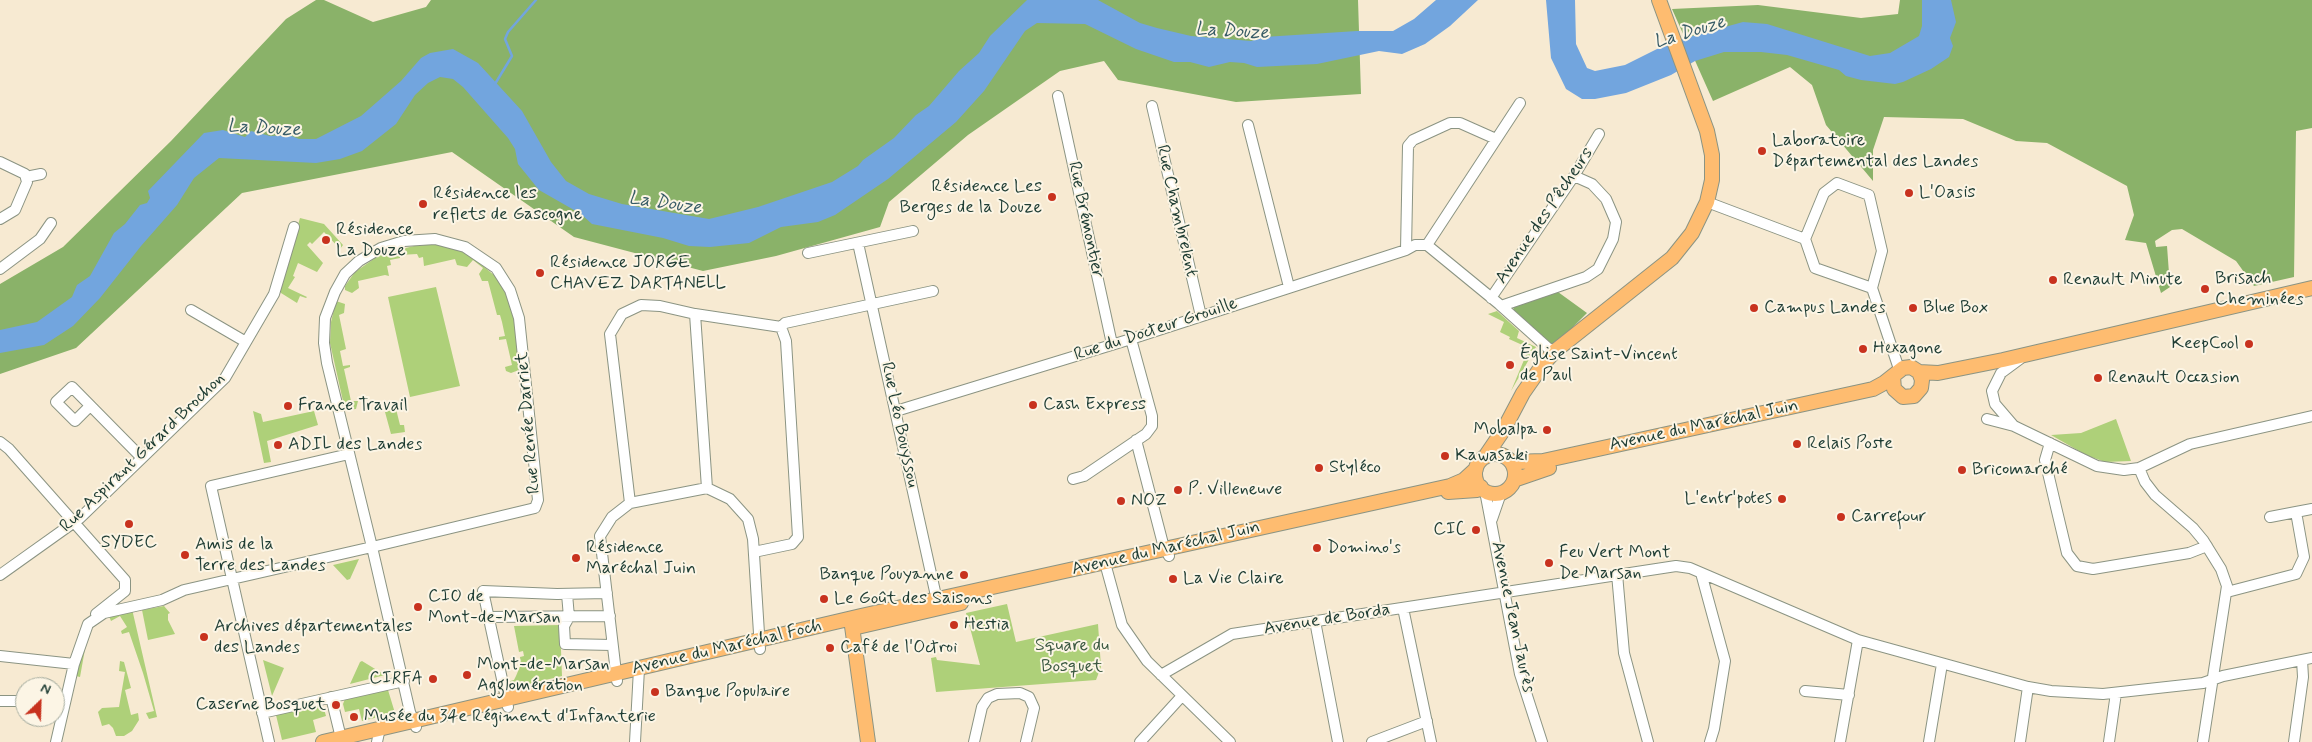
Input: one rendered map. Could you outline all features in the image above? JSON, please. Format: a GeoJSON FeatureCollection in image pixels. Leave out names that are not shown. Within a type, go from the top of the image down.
{"type":"FeatureCollection","features":[{"type":"Feature","properties":{"kind":"main road"},"geometry":{"type":"LineString","coordinates":[[1504,429],[1504,445],[1515,470],[1511,486],[1501,493],[1483,489],[1476,479],[1480,463],[1504,429],[1522,394],[1544,363],[1555,352],[1672,258],[1692,233],[1706,202],[1712,180],[1712,155],[1707,131],[1659,0]]}},
{"type":"Feature","properties":{"kind":"main road"},"geometry":{"type":"LineString","coordinates":[[1919,372],[1922,380],[1921,388],[1917,394],[1911,397],[1903,397],[1896,392],[1892,384],[1896,372],[1907,367],[1919,372],[1936,373],[2003,360],[2312,288]]}},
{"type":"Feature","properties":{"kind":"main road"},"geometry":{"type":"LineString","coordinates":[[1921,388],[2003,360]]}},
{"type":"Feature","properties":{"kind":"main road","name":"Avenue du Maréchal Juin"},"geometry":{"type":"LineString","coordinates":[[1509,460],[1543,461],[1873,389],[1880,386],[1896,372]]}},
{"type":"Feature","properties":{"kind":"main road","name":"Avenue du Maréchal Juin"},"geometry":{"type":"LineString","coordinates":[[1514,480],[1521,476],[1565,464],[1896,392]]}},
{"type":"Feature","properties":{"kind":"main road"},"geometry":{"type":"LineString","coordinates":[[1480,463],[1494,454],[1509,460]]}},
{"type":"Feature","properties":{"kind":"main road","name":"Avenue du Maréchal Juin"},"geometry":{"type":"LineString","coordinates":[[851,623],[1450,486],[1463,480],[1480,463]]}},
{"type":"Feature","properties":{"kind":"main road","name":"Avenue du Maréchal Juin"},"geometry":{"type":"LineString","coordinates":[[1167,552],[1454,491],[1483,489]]}},
{"type":"Feature","properties":{"kind":"main road"},"geometry":{"type":"LineString","coordinates":[[851,623],[868,742]]}},
{"type":"Feature","properties":{"kind":"main road","name":"Avenue du Maréchal Foch"},"geometry":{"type":"LineString","coordinates":[[323,742],[346,741],[379,735],[415,724],[508,704],[851,623]]}},
{"type":"Feature","properties":{"kind":"street","name":"Rue Brémontier"},"geometry":{"type":"LineString","coordinates":[[1058,96],[1112,344]]}},
{"type":"Feature","properties":{"kind":"street"},"geometry":{"type":"LineString","coordinates":[[1520,103],[1427,245],[1555,352]]}},
{"type":"Feature","properties":{"kind":"street","name":"Rue Chambrelent"},"geometry":{"type":"LineString","coordinates":[[1152,106],[1201,316]]}},
{"type":"Feature","properties":{"kind":"street"},"geometry":{"type":"LineString","coordinates":[[1410,248],[1408,146],[1413,140],[1450,123],[1460,123],[1496,139]]}},
{"type":"Feature","properties":{"kind":"street"},"geometry":{"type":"LineString","coordinates":[[1248,126],[1289,287]]}},
{"type":"Feature","properties":{"kind":"street","name":"Avenue des Pêcheurs"},"geometry":{"type":"LineString","coordinates":[[1491,298],[1574,176],[1600,134]]}},
{"type":"Feature","properties":{"kind":"street"},"geometry":{"type":"LineString","coordinates":[[0,162],[22,172],[27,182],[15,210],[0,219]]}},
{"type":"Feature","properties":{"kind":"street"},"geometry":{"type":"LineString","coordinates":[[26,177],[41,174]]}},
{"type":"Feature","properties":{"kind":"street"},"geometry":{"type":"LineString","coordinates":[[1501,306],[1586,277],[1598,269],[1614,239],[1616,222],[1606,199],[1592,184],[1574,176]]}},
{"type":"Feature","properties":{"kind":"street"},"geometry":{"type":"LineString","coordinates":[[1872,288],[1815,268],[1805,238],[1824,193],[1838,183],[1869,195],[1882,251],[1872,288],[1887,334],[1896,372]]}},
{"type":"Feature","properties":{"kind":"street"},"geometry":{"type":"LineString","coordinates":[[1706,202],[1805,238]]}},
{"type":"Feature","properties":{"kind":"street"},"geometry":{"type":"LineString","coordinates":[[0,269],[40,239],[51,223]]}},
{"type":"Feature","properties":{"kind":"street","name":"Rue Aspirant Gérard Brochon"},"geometry":{"type":"LineString","coordinates":[[0,575],[74,523],[225,378],[274,294],[294,227]]}},
{"type":"Feature","properties":{"kind":"street"},"geometry":{"type":"LineString","coordinates":[[808,253],[913,231]]}},
{"type":"Feature","properties":{"kind":"street","name":"Rue Renée Darriet"},"geometry":{"type":"LineString","coordinates":[[435,239],[466,247],[496,268],[510,290],[519,318],[538,500],[535,508],[372,547],[350,454],[327,363],[324,343],[325,318],[338,286],[345,274],[359,260],[381,248],[435,239]]}},
{"type":"Feature","properties":{"kind":"street","name":"Rue Léo Bouyssou"},"geometry":{"type":"LineString","coordinates":[[858,242],[938,604]]}},
{"type":"Feature","properties":{"kind":"street","name":"Rue du Docteur Grouille"},"geometry":{"type":"LineString","coordinates":[[896,411],[1131,339],[1410,248],[1427,245]]}},
{"type":"Feature","properties":{"kind":"street"},"geometry":{"type":"LineString","coordinates":[[781,328],[784,323],[933,291]]}},
{"type":"Feature","properties":{"kind":"street"},"geometry":{"type":"LineString","coordinates":[[630,503],[610,334],[622,314],[641,305],[660,306],[695,314],[781,328]]}},
{"type":"Feature","properties":{"kind":"street"},"geometry":{"type":"LineString","coordinates":[[191,310],[246,342]]}},
{"type":"Feature","properties":{"kind":"street"},"geometry":{"type":"LineString","coordinates":[[695,314],[707,488]]}},
{"type":"Feature","properties":{"kind":"street"},"geometry":{"type":"LineString","coordinates":[[754,552],[792,544],[798,537],[786,341],[781,328]]}},
{"type":"Feature","properties":{"kind":"street"},"geometry":{"type":"LineString","coordinates":[[1073,479],[1084,476],[1136,440],[1152,426],[1152,416],[1131,339]]}},
{"type":"Feature","properties":{"kind":"street"},"geometry":{"type":"LineString","coordinates":[[2014,426],[1995,404],[1992,396],[1993,386],[2001,373],[2025,355]]}},
{"type":"Feature","properties":{"kind":"street"},"geometry":{"type":"LineString","coordinates":[[90,406],[142,458]]}},
{"type":"Feature","properties":{"kind":"street"},"geometry":{"type":"LineString","coordinates":[[1987,419],[2014,426],[2088,462],[2108,469],[2124,470],[2139,468],[2190,444],[2312,416]]}},
{"type":"Feature","properties":{"kind":"street"},"geometry":{"type":"LineString","coordinates":[[1136,440],[1163,544],[1167,552]]}},
{"type":"Feature","properties":{"kind":"street"},"geometry":{"type":"LineString","coordinates":[[0,442],[9,449],[125,580],[126,588],[122,594],[99,610],[88,624],[74,664],[56,742]]}},
{"type":"Feature","properties":{"kind":"street"},"geometry":{"type":"LineString","coordinates":[[2050,443],[2046,460],[2066,553],[2077,566],[2093,569],[2189,553],[2207,546]]}},
{"type":"Feature","properties":{"kind":"street"},"geometry":{"type":"LineString","coordinates":[[269,742],[211,486],[350,454]]}},
{"type":"Feature","properties":{"kind":"street"},"geometry":{"type":"LineString","coordinates":[[2139,468],[2145,482],[2155,495],[2193,528],[2207,546],[2220,569],[2227,592],[2203,742]]}},
{"type":"Feature","properties":{"kind":"street"},"geometry":{"type":"LineString","coordinates":[[617,678],[600,536],[612,517],[630,503],[707,488],[730,499],[748,519],[754,552],[760,644]]}},
{"type":"Feature","properties":{"kind":"street","name":"Avenue Jean Jaurès"},"geometry":{"type":"LineString","coordinates":[[1483,489],[1492,520],[1520,674],[1542,742]]}},
{"type":"Feature","properties":{"kind":"street","name":"Avenue Jean Jaurès"},"geometry":{"type":"LineString","coordinates":[[1492,520],[1501,493]]}},
{"type":"Feature","properties":{"kind":"street"},"geometry":{"type":"LineString","coordinates":[[2270,517],[2312,509]]}},
{"type":"Feature","properties":{"kind":"street"},"geometry":{"type":"LineString","coordinates":[[2227,592],[2296,574],[2304,557],[2296,512]]}},
{"type":"Feature","properties":{"kind":"street"},"geometry":{"type":"LineString","coordinates":[[88,624],[104,613],[162,600],[184,590],[372,547],[410,712],[415,724]]}},
{"type":"Feature","properties":{"kind":"street"},"geometry":{"type":"LineString","coordinates":[[1106,566],[1122,626],[1147,661],[1230,742]]}},
{"type":"Feature","properties":{"kind":"street","name":"Avenue de Borda"},"geometry":{"type":"LineString","coordinates":[[1161,675],[1232,634],[1676,566],[1701,573],[1858,640],[2028,687],[2077,694],[2116,693],[2213,681],[2223,676],[2307,659]]}},
{"type":"Feature","properties":{"kind":"street"},"geometry":{"type":"LineString","coordinates":[[1701,573],[1725,662],[1714,729],[1710,742]]}},
{"type":"Feature","properties":{"kind":"street"},"geometry":{"type":"LineString","coordinates":[[1617,574],[1624,653],[1648,742]]}},
{"type":"Feature","properties":{"kind":"street"},"geometry":{"type":"LineString","coordinates":[[508,704],[483,591],[567,594],[607,593]]}},
{"type":"Feature","properties":{"kind":"street"},"geometry":{"type":"LineString","coordinates":[[567,594],[569,616],[564,626],[565,644],[612,645]]}},
{"type":"Feature","properties":{"kind":"street"},"geometry":{"type":"LineString","coordinates":[[1403,608],[1431,742]]}},
{"type":"Feature","properties":{"kind":"street"},"geometry":{"type":"LineString","coordinates":[[489,620],[610,616]]}},
{"type":"Feature","properties":{"kind":"street"},"geometry":{"type":"LineString","coordinates":[[1314,622],[1338,742]]}},
{"type":"Feature","properties":{"kind":"street"},"geometry":{"type":"LineString","coordinates":[[1840,742],[1858,640]]}},
{"type":"Feature","properties":{"kind":"street"},"geometry":{"type":"LineString","coordinates":[[0,656],[74,664]]}},
{"type":"Feature","properties":{"kind":"street"},"geometry":{"type":"LineString","coordinates":[[2294,742],[2307,659]]}},
{"type":"Feature","properties":{"kind":"street"},"geometry":{"type":"LineString","coordinates":[[1929,742],[1942,664]]}},
{"type":"Feature","properties":{"kind":"street"},"geometry":{"type":"LineString","coordinates":[[635,742],[639,672]]}},
{"type":"Feature","properties":{"kind":"street"},"geometry":{"type":"LineString","coordinates":[[262,713],[404,680]]}},
{"type":"Feature","properties":{"kind":"street"},"geometry":{"type":"LineString","coordinates":[[2020,742],[2028,687]]}},
{"type":"Feature","properties":{"kind":"street"},"geometry":{"type":"LineString","coordinates":[[1804,691],[1849,695]]}},
{"type":"Feature","properties":{"kind":"street"},"geometry":{"type":"LineString","coordinates":[[974,742],[982,707],[988,698],[997,694],[1020,693],[1029,697],[1034,708],[1026,742]]}},
{"type":"Feature","properties":{"kind":"street"},"geometry":{"type":"LineString","coordinates":[[2109,742],[2116,693]]}},
{"type":"Feature","properties":{"kind":"street"},"geometry":{"type":"LineString","coordinates":[[331,697],[346,741]]}},
{"type":"Feature","properties":{"kind":"street"},"geometry":{"type":"LineString","coordinates":[[1140,742],[1182,697]]}},
{"type":"Feature","properties":{"kind":"street"},"geometry":{"type":"LineString","coordinates":[[0,701],[15,701]]}},
{"type":"Feature","properties":{"kind":"street"},"geometry":{"type":"LineString","coordinates":[[1372,742],[1427,722]]}},
{"type":"Feature","properties":{"kind":"green space"},"geometry":{"type":"Polygon","coordinates":[[[316,0],[324,0],[373,22],[426,7],[431,0],[1358,0],[1361,94],[1236,102],[1118,80],[1104,61],[1060,71],[968,135],[889,202],[880,227],[776,256],[703,271],[574,237],[452,152],[242,193],[76,348],[0,374],[0,284],[63,247],[171,141],[286,19],[316,0]]]}},
{"type":"Feature","properties":{"kind":"green space"},"geometry":{"type":"Polygon","coordinates":[[[1900,0],[2312,0],[2312,128],[2296,131],[2294,277],[2254,286],[2236,261],[2182,229],[2172,230],[2155,241],[2156,247],[2167,246],[2170,287],[2161,293],[2146,243],[2125,240],[2134,215],[2127,186],[2047,143],[2016,141],[1963,119],[1884,117],[1873,150],[1873,181],[1826,125],[1812,85],[1790,67],[1713,101],[1672,9],[1758,5],[1861,18],[1898,14],[1900,0]]]}},
{"type":"Feature","properties":{"kind":"green space"},"geometry":{"type":"Polygon","coordinates":[[[300,218],[324,224],[343,245],[340,249],[324,232],[312,244],[310,242],[307,245],[323,263],[317,272],[298,263],[293,276],[295,277],[288,288],[307,297],[300,296],[297,303],[281,293],[279,289],[300,218]]]}},
{"type":"Feature","properties":{"kind":"green space"},"geometry":{"type":"Polygon","coordinates":[[[437,244],[469,254],[495,276],[508,297],[514,320],[519,370],[511,373],[506,371],[505,367],[512,365],[506,339],[499,340],[499,337],[505,336],[500,315],[497,315],[488,281],[482,281],[479,274],[483,268],[473,260],[467,267],[457,265],[455,259],[424,266],[423,257],[419,258],[417,254],[400,255],[400,258],[390,260],[391,265],[387,266],[389,276],[385,275],[358,281],[359,288],[352,293],[345,290],[345,286],[355,272],[381,254],[414,246],[437,244]]]}},
{"type":"Feature","properties":{"kind":"green space"},"geometry":{"type":"Polygon","coordinates":[[[436,287],[460,386],[410,397],[388,297],[436,287]]]}},
{"type":"Feature","properties":{"kind":"green space"},"geometry":{"type":"Polygon","coordinates":[[[1558,292],[1587,313],[1557,343],[1550,343],[1514,311],[1513,306],[1558,292]]]}},
{"type":"Feature","properties":{"kind":"green space"},"geometry":{"type":"Polygon","coordinates":[[[336,301],[345,304],[344,313],[339,315],[346,349],[340,351],[343,366],[350,365],[350,367],[344,369],[351,401],[358,401],[356,409],[345,410],[330,343],[331,322],[336,301]]]}},
{"type":"Feature","properties":{"kind":"green space"},"geometry":{"type":"Polygon","coordinates":[[[1497,311],[1519,331],[1517,338],[1536,347],[1511,391],[1529,348],[1509,339],[1510,337],[1500,332],[1504,322],[1488,314],[1497,311]]]}},
{"type":"Feature","properties":{"kind":"green space"},"geometry":{"type":"Polygon","coordinates":[[[396,409],[400,425],[404,425],[405,432],[391,434],[385,412],[396,409]]]}},
{"type":"Feature","properties":{"kind":"green space"},"geometry":{"type":"Polygon","coordinates":[[[253,411],[261,414],[263,422],[314,411],[318,425],[267,441],[271,462],[264,463],[253,411]]]}},
{"type":"Feature","properties":{"kind":"green space"},"geometry":{"type":"Polygon","coordinates":[[[2116,419],[2131,461],[2105,462],[2086,455],[2051,435],[2081,433],[2116,419]]]}},
{"type":"Feature","properties":{"kind":"green space"},"geometry":{"type":"Polygon","coordinates":[[[359,559],[350,579],[347,580],[333,565],[359,559]]]}},
{"type":"Feature","properties":{"kind":"green space","name":"Square du Bosquet"},"geometry":{"type":"Polygon","coordinates":[[[1007,604],[1016,642],[1098,624],[1101,667],[1096,680],[936,692],[931,658],[936,657],[937,660],[980,665],[966,613],[1007,604]]]}},
{"type":"Feature","properties":{"kind":"green space"},"geometry":{"type":"Polygon","coordinates":[[[164,606],[170,613],[168,614],[168,620],[175,634],[148,640],[142,610],[164,606]]]}},
{"type":"Feature","properties":{"kind":"green space"},"geometry":{"type":"Polygon","coordinates":[[[132,609],[157,717],[149,719],[146,713],[154,711],[129,632],[122,634],[121,631],[127,627],[120,616],[111,621],[109,616],[102,618],[92,628],[87,638],[80,677],[76,676],[85,637],[90,627],[103,615],[132,609]]]}},
{"type":"Feature","properties":{"kind":"green space"},"geometry":{"type":"Polygon","coordinates":[[[560,625],[562,676],[508,689],[507,682],[514,680],[521,664],[520,657],[524,656],[523,651],[519,652],[514,626],[560,625]]]}},
{"type":"Feature","properties":{"kind":"green space"},"geometry":{"type":"Polygon","coordinates":[[[263,660],[284,668],[272,696],[263,660]]]}},
{"type":"Feature","properties":{"kind":"green space"},"geometry":{"type":"Polygon","coordinates":[[[120,661],[124,662],[131,688],[125,690],[131,715],[138,713],[139,720],[132,731],[124,736],[116,736],[109,724],[102,726],[98,712],[102,708],[119,707],[125,672],[119,671],[120,661]]]}},
{"type":"Feature","properties":{"kind":"green space"},"geometry":{"type":"Polygon","coordinates":[[[362,661],[385,675],[350,684],[362,661]]]}},
{"type":"Feature","properties":{"kind":"green space"},"geometry":{"type":"Polygon","coordinates":[[[388,690],[395,713],[362,721],[359,709],[345,712],[343,704],[345,699],[388,690]]]}},
{"type":"Feature","properties":{"kind":"green space"},"geometry":{"type":"Polygon","coordinates":[[[319,705],[324,709],[326,716],[313,720],[316,732],[282,740],[276,715],[319,705]]]}},
{"type":"Feature","properties":{"kind":"water"},"geometry":{"type":"Polygon","coordinates":[[[1027,0],[1098,0],[1140,23],[1157,28],[1191,36],[1251,41],[1264,37],[1357,31],[1393,31],[1414,19],[1436,0],[1478,0],[1450,26],[1425,44],[1402,54],[1379,51],[1317,64],[1257,67],[1244,63],[1230,62],[1209,67],[1190,62],[1174,62],[1136,49],[1085,24],[1037,23],[1025,31],[984,91],[956,122],[888,179],[835,215],[818,222],[781,227],[749,243],[710,247],[689,246],[663,238],[592,224],[581,214],[539,190],[518,164],[515,149],[508,138],[463,87],[453,79],[440,77],[428,83],[415,95],[396,124],[362,151],[340,159],[316,163],[219,158],[194,178],[177,205],[141,246],[100,298],[73,326],[44,345],[0,353],[0,330],[37,322],[72,297],[77,285],[90,276],[114,233],[125,224],[140,205],[147,203],[150,198],[148,191],[204,133],[223,130],[245,137],[251,131],[270,136],[289,135],[299,139],[316,139],[361,116],[401,81],[421,58],[430,53],[453,49],[478,63],[522,111],[551,162],[566,181],[589,194],[622,204],[709,219],[758,207],[832,182],[858,166],[863,160],[894,138],[916,115],[929,106],[959,71],[979,53],[990,36],[1027,0]]]}},
{"type":"Feature","properties":{"kind":"water"},"geometry":{"type":"Polygon","coordinates":[[[1546,0],[1575,0],[1576,44],[1587,68],[1595,71],[1625,65],[1663,46],[1743,22],[1767,24],[1870,56],[1890,53],[1919,36],[1922,26],[1922,0],[1951,0],[1956,22],[1950,38],[1953,46],[1949,57],[1931,69],[1895,84],[1861,80],[1846,76],[1839,70],[1787,55],[1761,52],[1724,52],[1695,61],[1671,75],[1626,93],[1595,99],[1582,99],[1566,89],[1551,58],[1546,0]]]}},
{"type":"Feature","properties":{"kind":"waterway"},"geometry":{"type":"LineString","coordinates":[[495,84],[512,56],[505,39],[508,32],[536,0]]}},
{"type":"Feature","properties":{"kind":"place","name":"Laboratoire Départemental des Landes"},"geometry":{"type":"Point","coordinates":[1762,151]}},
{"type":"Feature","properties":{"kind":"place","name":"L'Oasis"},"geometry":{"type":"Point","coordinates":[1909,193]}},
{"type":"Feature","properties":{"kind":"place","name":"Résidence Les Berges de la Douze"},"geometry":{"type":"Point","coordinates":[1052,197]}},
{"type":"Feature","properties":{"kind":"place","name":"Résidence les reflets de Gascogne"},"geometry":{"type":"Point","coordinates":[423,204]}},
{"type":"Feature","properties":{"kind":"place","name":"Résidence La Douze"},"geometry":{"type":"Point","coordinates":[326,240]}},
{"type":"Feature","properties":{"kind":"place","name":"Résidence JORGE CHAVEZ DARTANELL"},"geometry":{"type":"Point","coordinates":[540,273]}},
{"type":"Feature","properties":{"kind":"place","name":"Renault Minute"},"geometry":{"type":"Point","coordinates":[2053,280]}},
{"type":"Feature","properties":{"kind":"place","name":"Brisach Cheminées"},"geometry":{"type":"Point","coordinates":[2205,289]}},
{"type":"Feature","properties":{"kind":"place","name":"Campus Landes"},"geometry":{"type":"Point","coordinates":[1754,308]}},
{"type":"Feature","properties":{"kind":"place","name":"Blue Box"},"geometry":{"type":"Point","coordinates":[1913,308]}},
{"type":"Feature","properties":{"kind":"place","name":"KeepCool"},"geometry":{"type":"Point","coordinates":[2249,344]}},
{"type":"Feature","properties":{"kind":"place","name":"Hexagone"},"geometry":{"type":"Point","coordinates":[1863,349]}},
{"type":"Feature","properties":{"kind":"place","name":"Église Saint-Vincent de Paul"},"geometry":{"type":"Point","coordinates":[1510,365]}},
{"type":"Feature","properties":{"kind":"place","name":"Renault Occasion"},"geometry":{"type":"Point","coordinates":[2098,378]}},
{"type":"Feature","properties":{"kind":"place","name":"Cash Express"},"geometry":{"type":"Point","coordinates":[1033,405]}},
{"type":"Feature","properties":{"kind":"place","name":"France Travail"},"geometry":{"type":"Point","coordinates":[288,406]}},
{"type":"Feature","properties":{"kind":"place","name":"Mobalpa"},"geometry":{"type":"Point","coordinates":[1547,430]}},
{"type":"Feature","properties":{"kind":"place","name":"Relais Poste"},"geometry":{"type":"Point","coordinates":[1797,444]}},
{"type":"Feature","properties":{"kind":"place","name":"ADIL des Landes"},"geometry":{"type":"Point","coordinates":[278,445]}},
{"type":"Feature","properties":{"kind":"place","name":"Kawasaki"},"geometry":{"type":"Point","coordinates":[1445,456]}},
{"type":"Feature","properties":{"kind":"place","name":"Styléco"},"geometry":{"type":"Point","coordinates":[1319,468]}},
{"type":"Feature","properties":{"kind":"place","name":"Bricomarché"},"geometry":{"type":"Point","coordinates":[1962,470]}},
{"type":"Feature","properties":{"kind":"place","name":"P. Villeneuve"},"geometry":{"type":"Point","coordinates":[1178,490]}},
{"type":"Feature","properties":{"kind":"place","name":"L'entr'potes"},"geometry":{"type":"Point","coordinates":[1782,499]}},
{"type":"Feature","properties":{"kind":"place","name":"NOZ"},"geometry":{"type":"Point","coordinates":[1121,501]}},
{"type":"Feature","properties":{"kind":"place","name":"Carrefour"},"geometry":{"type":"Point","coordinates":[1841,517]}},
{"type":"Feature","properties":{"kind":"place","name":"SYDEC"},"geometry":{"type":"Point","coordinates":[129,524]}},
{"type":"Feature","properties":{"kind":"place","name":"CIC"},"geometry":{"type":"Point","coordinates":[1476,530]}},
{"type":"Feature","properties":{"kind":"place","name":"Domino's"},"geometry":{"type":"Point","coordinates":[1317,548]}},
{"type":"Feature","properties":{"kind":"place","name":"Amis de la Terre des Landes"},"geometry":{"type":"Point","coordinates":[185,555]}},
{"type":"Feature","properties":{"kind":"place","name":"Résidence Maréchal Juin"},"geometry":{"type":"Point","coordinates":[576,558]}},
{"type":"Feature","properties":{"kind":"place","name":"Feu Vert Mont De Marsan"},"geometry":{"type":"Point","coordinates":[1549,563]}},
{"type":"Feature","properties":{"kind":"place","name":"Banque Pouyanne"},"geometry":{"type":"Point","coordinates":[964,575]}},
{"type":"Feature","properties":{"kind":"place","name":"La Vie Claire"},"geometry":{"type":"Point","coordinates":[1173,579]}},
{"type":"Feature","properties":{"kind":"place","name":"Le Goût des Saisons"},"geometry":{"type":"Point","coordinates":[824,599]}},
{"type":"Feature","properties":{"kind":"place","name":"CIO de Mont-de-Marsan"},"geometry":{"type":"Point","coordinates":[418,607]}},
{"type":"Feature","properties":{"kind":"place","name":"Hestia"},"geometry":{"type":"Point","coordinates":[954,625]}},
{"type":"Feature","properties":{"kind":"place","name":"Archives départementales des Landes"},"geometry":{"type":"Point","coordinates":[204,637]}},
{"type":"Feature","properties":{"kind":"place","name":"Café de l'Octroi"},"geometry":{"type":"Point","coordinates":[830,648]}},
{"type":"Feature","properties":{"kind":"place","name":"Mont-de-Marsan Agglomération"},"geometry":{"type":"Point","coordinates":[467,675]}},
{"type":"Feature","properties":{"kind":"place","name":"CIRFA"},"geometry":{"type":"Point","coordinates":[433,679]}},
{"type":"Feature","properties":{"kind":"place","name":"Banque Populaire"},"geometry":{"type":"Point","coordinates":[655,692]}},
{"type":"Feature","properties":{"kind":"place","name":"Caserne Bosquet"},"geometry":{"type":"Point","coordinates":[336,705]}},
{"type":"Feature","properties":{"kind":"place","name":"Musée du 34e Régiment d'Infanterie"},"geometry":{"type":"Point","coordinates":[354,717]}},
{"type":"Feature","properties":{"kind":"water label","name":"La Douze"},"geometry":{"type":"Point","coordinates":[1232,32]}},
{"type":"Feature","properties":{"kind":"water label","name":"La Douze"},"geometry":{"type":"Point","coordinates":[1690,33]}},
{"type":"Feature","properties":{"kind":"water label","name":"La Douze"},"geometry":{"type":"Point","coordinates":[264,129]}},
{"type":"Feature","properties":{"kind":"water label","name":"La Douze"},"geometry":{"type":"Point","coordinates":[665,204]}}]}
